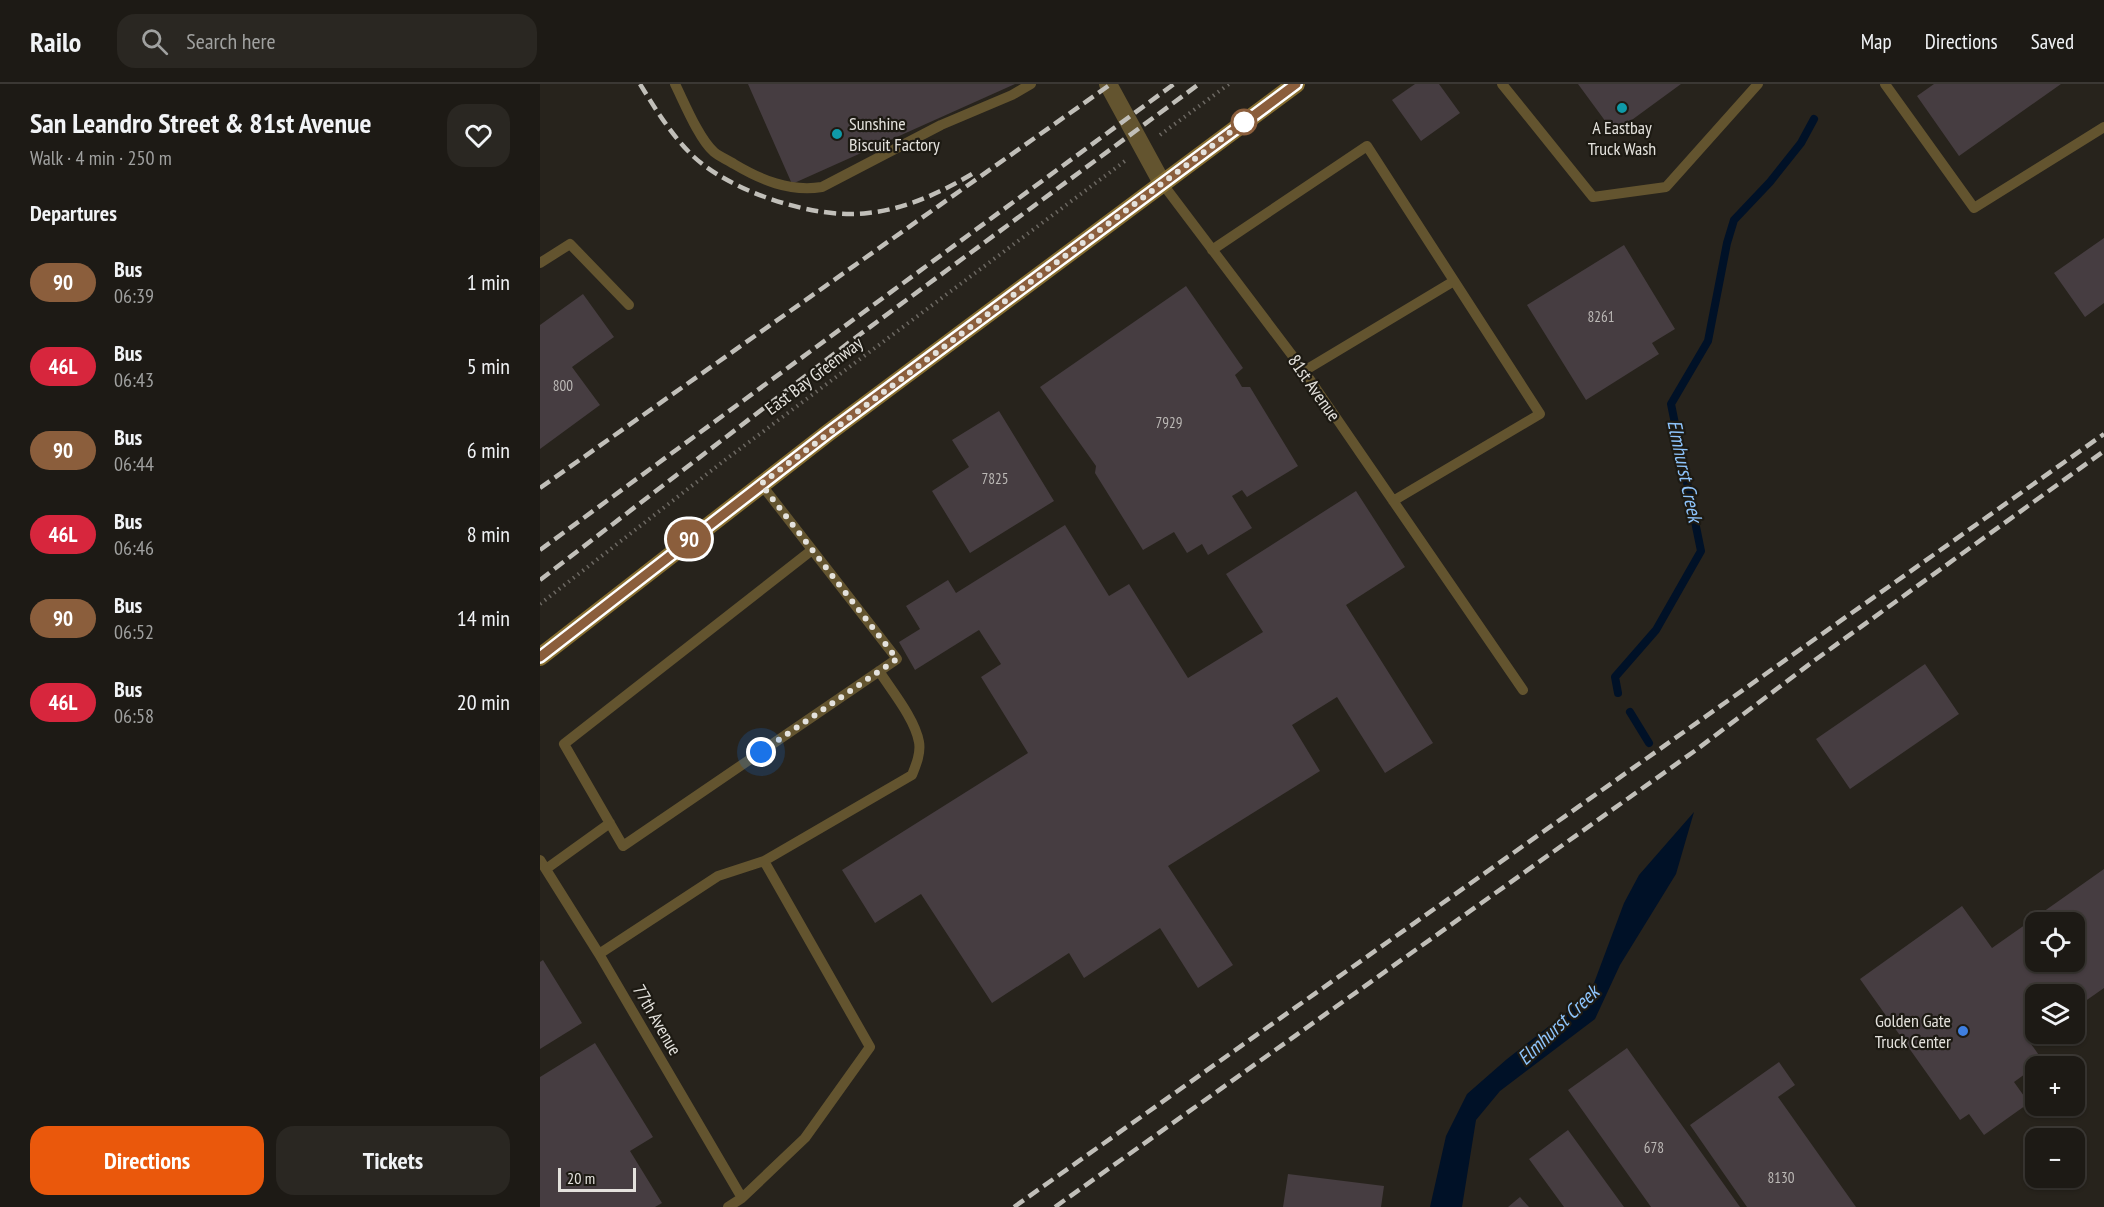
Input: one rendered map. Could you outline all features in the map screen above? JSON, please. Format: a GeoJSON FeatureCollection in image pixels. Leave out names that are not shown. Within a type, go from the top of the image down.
{"type":"FeatureCollection","features":[{"type":"Feature","properties":{"kind":"main road"},"geometry":{"type":"LineString","coordinates":[[540,657],[761,484],[1296,84]]}},
{"type":"Feature","properties":{"kind":"street","name":"81st Avenue"},"geometry":{"type":"LineString","coordinates":[[1108,84],[1162,183]]}},
{"type":"Feature","properties":{"kind":"lane"},"geometry":{"type":"LineString","coordinates":[[675,84],[696,127],[713,151],[758,178],[789,187],[812,188],[822,187],[941,125],[1012,95],[1031,84]]}},
{"type":"Feature","properties":{"kind":"lane"},"geometry":{"type":"LineString","coordinates":[[1502,84],[1593,197],[1666,187],[1758,84]]}},
{"type":"Feature","properties":{"kind":"lane"},"geometry":{"type":"LineString","coordinates":[[1885,84],[1974,208],[2104,127]]}},
{"type":"Feature","properties":{"kind":"lane"},"geometry":{"type":"LineString","coordinates":[[1212,250],[1367,146],[1540,414],[1393,501]]}},
{"type":"Feature","properties":{"kind":"lane","name":"81st Avenue"},"geometry":{"type":"LineString","coordinates":[[1162,183],[1304,371],[1523,690]]}},
{"type":"Feature","properties":{"kind":"lane"},"geometry":{"type":"LineString","coordinates":[[540,263],[570,244],[629,305]]}},
{"type":"Feature","properties":{"kind":"lane"},"geometry":{"type":"LineString","coordinates":[[1304,371],[1454,281]]}},
{"type":"Feature","properties":{"kind":"lane"},"geometry":{"type":"LineString","coordinates":[[761,484],[897,659],[623,846],[564,744],[812,550]]}},
{"type":"Feature","properties":{"kind":"lane"},"geometry":{"type":"LineString","coordinates":[[599,954],[718,876],[764,861],[912,775],[918,761],[920,744],[914,725],[879,671]]}},
{"type":"Feature","properties":{"kind":"lane"},"geometry":{"type":"LineString","coordinates":[[543,864],[610,823]]}},
{"type":"Feature","properties":{"kind":"lane"},"geometry":{"type":"LineString","coordinates":[[728,1207],[742,1198],[805,1138],[870,1047],[764,861]]}},
{"type":"Feature","properties":{"kind":"lane","name":"77th Avenue"},"geometry":{"type":"LineString","coordinates":[[543,864],[599,954],[742,1198]]}},
{"type":"Feature","properties":{"kind":"path"},"geometry":{"type":"LineString","coordinates":[[1182,119],[1229,84]]}},
{"type":"Feature","properties":{"kind":"path","name":"East Bay Greenway"},"geometry":{"type":"LineString","coordinates":[[540,604],[725,460],[1108,174]]}},
{"type":"Feature","properties":{"kind":"water"},"geometry":{"type":"Polygon","coordinates":[[[1694,812],[1676,874],[1620,965],[1595,1019],[1500,1091],[1476,1120],[1462,1207],[1430,1207],[1446,1136],[1467,1094],[1566,1013],[1594,983],[1624,903],[1639,875],[1694,812]]]}},
{"type":"Feature","properties":{"kind":"building","name":"Sunshine Biscuit Factory"},"geometry":{"type":"Polygon","coordinates":[[[748,84],[1015,84],[792,184],[748,84]]]}},
{"type":"Feature","properties":{"kind":"building"},"geometry":{"type":"Polygon","coordinates":[[[1415,84],[1439,84],[1460,113],[1421,141],[1392,100],[1415,84]]]}},
{"type":"Feature","properties":{"kind":"building","name":"A Eastbay Truck Wash"},"geometry":{"type":"Polygon","coordinates":[[[1578,84],[1681,84],[1614,133],[1578,84]]]}},
{"type":"Feature","properties":{"kind":"building"},"geometry":{"type":"Polygon","coordinates":[[[1934,84],[2061,84],[1959,156],[1917,96],[1934,84]]]}},
{"type":"Feature","properties":{"kind":"building"},"geometry":{"type":"Polygon","coordinates":[[[2104,238],[2104,303],[2085,317],[2054,273],[2104,238]]]}},
{"type":"Feature","properties":{"kind":"building"},"geometry":{"type":"Polygon","coordinates":[[[1624,245],[1675,329],[1652,343],[1659,354],[1586,400],[1527,305],[1624,245]]]}},
{"type":"Feature","properties":{"kind":"building"},"geometry":{"type":"Polygon","coordinates":[[[1186,286],[1243,368],[1235,375],[1242,387],[1250,387],[1298,466],[1247,497],[1242,490],[1232,496],[1252,528],[1208,555],[1202,544],[1187,553],[1174,532],[1143,550],[1095,473],[1096,466],[1040,387],[1186,286]]]}},
{"type":"Feature","properties":{"kind":"building"},"geometry":{"type":"Polygon","coordinates":[[[583,294],[614,337],[572,367],[600,405],[540,449],[540,325],[583,294]]]}},
{"type":"Feature","properties":{"kind":"building"},"geometry":{"type":"Polygon","coordinates":[[[999,411],[1054,501],[970,553],[932,491],[969,467],[952,440],[999,411]]]}},
{"type":"Feature","properties":{"kind":"building"},"geometry":{"type":"Polygon","coordinates":[[[1356,491],[1405,567],[1346,605],[1433,743],[1385,773],[1337,697],[1292,725],[1320,771],[1168,866],[1233,965],[1198,988],[1160,928],[1084,978],[1069,953],[992,1003],[921,894],[875,923],[842,870],[1028,753],[981,677],[1001,664],[979,630],[915,670],[899,642],[920,629],[906,606],[948,580],[956,593],[1065,525],[1109,596],[1129,584],[1188,678],[1263,632],[1226,574],[1356,491]]]}},
{"type":"Feature","properties":{"kind":"building"},"geometry":{"type":"Polygon","coordinates":[[[1925,664],[1959,714],[1850,789],[1816,739],[1925,664]]]}},
{"type":"Feature","properties":{"kind":"building"},"geometry":{"type":"Polygon","coordinates":[[[2104,869],[2104,988],[2085,1001],[2085,984],[2025,984],[2025,1044],[2031,1044],[2040,1056],[2025,1056],[2025,1074],[2014,1082],[2025,1097],[2025,1106],[1984,1135],[1969,1114],[1960,1120],[1860,979],[1962,906],[1992,948],[2025,925],[2025,972],[2085,972],[2085,912],[2043,912],[2104,869]]]}},
{"type":"Feature","properties":{"kind":"building"},"geometry":{"type":"Polygon","coordinates":[[[543,960],[582,1023],[540,1049],[540,962],[543,960]]]}},
{"type":"Feature","properties":{"kind":"building"},"geometry":{"type":"Polygon","coordinates":[[[595,1043],[653,1137],[630,1151],[662,1203],[655,1207],[540,1207],[540,1077],[595,1043]]]}},
{"type":"Feature","properties":{"kind":"building"},"geometry":{"type":"Polygon","coordinates":[[[1627,1048],[1740,1207],[1651,1207],[1568,1090],[1627,1048]]]}},
{"type":"Feature","properties":{"kind":"building"},"geometry":{"type":"Polygon","coordinates":[[[1779,1062],[1795,1085],[1778,1097],[1856,1207],[1747,1207],[1690,1125],[1779,1062]]]}},
{"type":"Feature","properties":{"kind":"building"},"geometry":{"type":"Polygon","coordinates":[[[1568,1130],[1624,1207],[1564,1207],[1529,1159],[1568,1130]]]}},
{"type":"Feature","properties":{"kind":"building"},"geometry":{"type":"Polygon","coordinates":[[[1288,1174],[1384,1186],[1381,1207],[1283,1207],[1288,1174]]]}},
{"type":"Feature","properties":{"kind":"building"},"geometry":{"type":"Polygon","coordinates":[[[1520,1197],[1529,1207],[1508,1207],[1520,1197]]]}},
{"type":"Feature","properties":{"kind":"waterway","name":"Elmhurst Creek"},"geometry":{"type":"LineString","coordinates":[[1618,693],[1615,677],[1656,630],[1701,551],[1671,404],[1708,341],[1727,243],[1734,220],[1770,182],[1801,143],[1814,119]]}},
{"type":"Feature","properties":{"kind":"waterway","name":"Elmhurst Creek"},"geometry":{"type":"LineString","coordinates":[[1630,712],[1649,743]]}},
{"type":"Feature","properties":{"kind":"railway"},"geometry":{"type":"LineString","coordinates":[[640,84],[658,113],[679,140],[710,170],[752,192],[800,208],[847,214],[883,211],[925,198],[977,171]]}},
{"type":"Feature","properties":{"kind":"railway"},"geometry":{"type":"LineString","coordinates":[[540,488],[1111,84]]}},
{"type":"Feature","properties":{"kind":"railway"},"geometry":{"type":"LineString","coordinates":[[540,550],[1174,84]]}},
{"type":"Feature","properties":{"kind":"railway"},"geometry":{"type":"LineString","coordinates":[[540,580],[851,341],[1199,84]]}},
{"type":"Feature","properties":{"kind":"railway"},"geometry":{"type":"LineString","coordinates":[[1014,1207],[2104,434]]}},
{"type":"Feature","properties":{"kind":"railway"},"geometry":{"type":"LineString","coordinates":[[1055,1207],[1696,750],[1815,660],[2104,451]]}},
{"type":"Feature","properties":{"kind":"bus line","name":"90"},"geometry":{"type":"LineString","coordinates":[[540,657],[828,433],[1296,84]]}},
{"type":"Feature","properties":{"kind":"place","name":"A Eastbay Truck Wash"},"geometry":{"type":"Point","coordinates":[1622,108]}},
{"type":"Feature","properties":{"kind":"place","name":"Sunshine Biscuit Factory"},"geometry":{"type":"Point","coordinates":[837,134]}},
{"type":"Feature","properties":{"kind":"place","name":"Golden Gate Truck Center"},"geometry":{"type":"Point","coordinates":[1963,1031]}},
{"type":"Feature","properties":{"kind":"route"},"geometry":{"type":"LineString","coordinates":[[761,752],[897,659],[761,484],[1244,122]]}}]}
